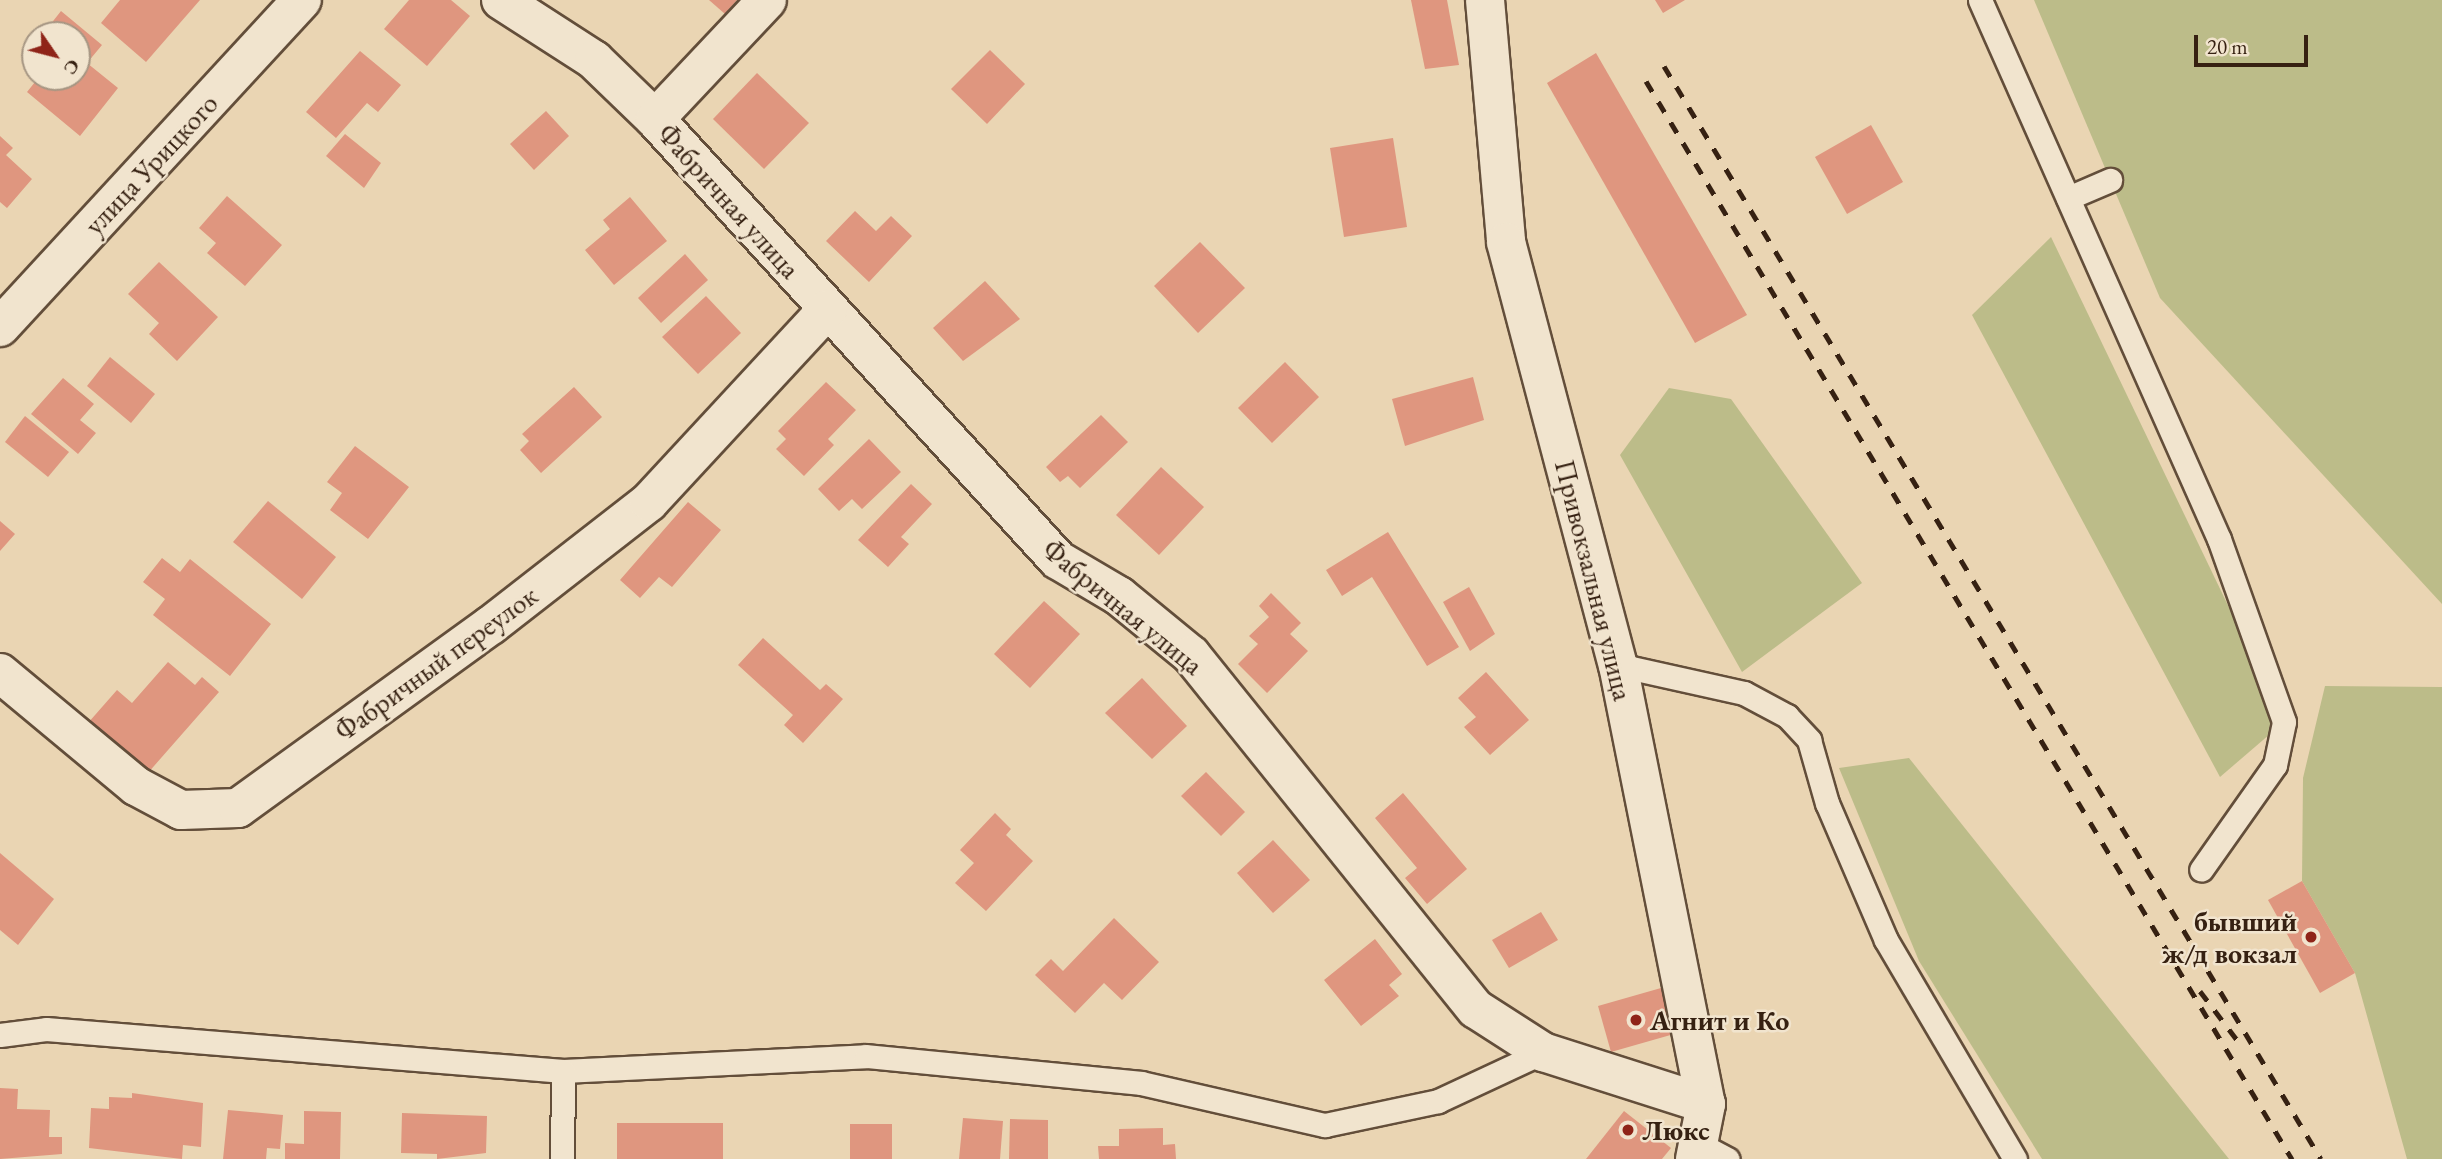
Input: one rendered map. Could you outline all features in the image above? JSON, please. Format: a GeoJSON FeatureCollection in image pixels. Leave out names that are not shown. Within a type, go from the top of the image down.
{"type":"FeatureCollection","features":[{"type":"Feature","properties":{"kind":"street","name":"улица Урицкого"},"geometry":{"type":"LineString","coordinates":[[0,327],[302,0]]}},
{"type":"Feature","properties":{"kind":"street","name":"Фабричная улица"},"geometry":{"type":"LineString","coordinates":[[501,0],[594,60],[655,119],[1058,560],[1119,596],[1191,655],[1476,1009],[1543,1052],[1706,1104]]}},
{"type":"Feature","properties":{"kind":"street"},"geometry":{"type":"LineString","coordinates":[[655,119],[767,0]]}},
{"type":"Feature","properties":{"kind":"street","name":"Привокзальная улица"},"geometry":{"type":"LineString","coordinates":[[1485,0],[1506,242],[1618,665],[1706,1104],[1708,1154]]}},
{"type":"Feature","properties":{"kind":"street","name":"Фабричный переулок"},"geometry":{"type":"LineString","coordinates":[[0,673],[136,786],[181,810],[238,808],[491,625],[649,502],[828,309]]}},
{"type":"Feature","properties":{"kind":"lane"},"geometry":{"type":"LineString","coordinates":[[1980,0],[2219,539],[2284,722],[2276,765],[2201,870]]}},
{"type":"Feature","properties":{"kind":"lane"},"geometry":{"type":"LineString","coordinates":[[2068,198],[2110,180]]}},
{"type":"Feature","properties":{"kind":"lane"},"geometry":{"type":"LineString","coordinates":[[1618,665],[1744,693],[1787,716],[1809,740],[1827,803],[1886,940],[2015,1159]]}},
{"type":"Feature","properties":{"kind":"lane"},"geometry":{"type":"LineString","coordinates":[[0,1035],[46,1029],[563,1071],[866,1056],[1141,1083],[1325,1125],[1438,1101],[1543,1052]]}},
{"type":"Feature","properties":{"kind":"lane"},"geometry":{"type":"LineString","coordinates":[[562,1159],[563,1071]]}},
{"type":"Feature","properties":{"kind":"green space"},"geometry":{"type":"Polygon","coordinates":[[[2034,0],[2442,0],[2442,604],[2160,298],[2034,0]]]}},
{"type":"Feature","properties":{"kind":"green space"},"geometry":{"type":"Polygon","coordinates":[[[2051,237],[2284,722],[2220,777],[1972,315],[2051,237]]]}},
{"type":"Feature","properties":{"kind":"green space"},"geometry":{"type":"Polygon","coordinates":[[[1669,388],[1731,399],[1862,583],[1742,672],[1620,455],[1669,388]]]}},
{"type":"Feature","properties":{"kind":"green space"},"geometry":{"type":"Polygon","coordinates":[[[2325,686],[2442,687],[2442,1159],[2407,1159],[2355,973],[2302,881],[2303,778],[2325,686]]]}},
{"type":"Feature","properties":{"kind":"green space"},"geometry":{"type":"Polygon","coordinates":[[[1909,758],[2229,1159],[2042,1159],[1919,961],[1839,768],[1909,758]]]}},
{"type":"Feature","properties":{"kind":"building"},"geometry":{"type":"Polygon","coordinates":[[[120,0],[200,0],[146,62],[101,23],[120,0]]]}},
{"type":"Feature","properties":{"kind":"building"},"geometry":{"type":"Polygon","coordinates":[[[409,0],[451,0],[470,16],[427,66],[384,29],[409,0]]]}},
{"type":"Feature","properties":{"kind":"building"},"geometry":{"type":"Polygon","coordinates":[[[709,0],[737,0],[725,14],[709,0]]]}},
{"type":"Feature","properties":{"kind":"building"},"geometry":{"type":"Polygon","coordinates":[[[1411,0],[1447,0],[1459,65],[1425,69],[1411,0]]]}},
{"type":"Feature","properties":{"kind":"building"},"geometry":{"type":"Polygon","coordinates":[[[1655,0],[1685,0],[1663,13],[1655,0]]]}},
{"type":"Feature","properties":{"kind":"building"},"geometry":{"type":"Polygon","coordinates":[[[61,11],[73,21],[53,21],[61,11]]]}},
{"type":"Feature","properties":{"kind":"building"},"geometry":{"type":"Polygon","coordinates":[[[91,36],[102,45],[91,58],[91,36]]]}},
{"type":"Feature","properties":{"kind":"building"},"geometry":{"type":"Polygon","coordinates":[[[990,50],[1025,84],[987,124],[951,89],[990,50]]]}},
{"type":"Feature","properties":{"kind":"building"},"geometry":{"type":"Polygon","coordinates":[[[360,51],[401,85],[378,112],[367,103],[336,138],[306,112],[360,51]]]}},
{"type":"Feature","properties":{"kind":"building"},"geometry":{"type":"Polygon","coordinates":[[[1596,53],[1747,315],[1695,343],[1547,83],[1596,53]]]}},
{"type":"Feature","properties":{"kind":"building"},"geometry":{"type":"Polygon","coordinates":[[[91,66],[118,88],[80,136],[27,92],[91,91],[91,66]]]}},
{"type":"Feature","properties":{"kind":"building"},"geometry":{"type":"Polygon","coordinates":[[[757,73],[809,123],[764,169],[713,119],[757,73]]]}},
{"type":"Feature","properties":{"kind":"building"},"geometry":{"type":"Polygon","coordinates":[[[546,111],[569,136],[534,170],[510,144],[546,111]]]}},
{"type":"Feature","properties":{"kind":"building"},"geometry":{"type":"Polygon","coordinates":[[[1871,125],[1903,182],[1847,214],[1815,157],[1871,125]]]}},
{"type":"Feature","properties":{"kind":"building"},"geometry":{"type":"Polygon","coordinates":[[[345,134],[381,163],[364,188],[326,156],[345,134]]]}},
{"type":"Feature","properties":{"kind":"building"},"geometry":{"type":"Polygon","coordinates":[[[0,136],[13,148],[6,155],[32,179],[7,208],[0,202],[0,136]]]}},
{"type":"Feature","properties":{"kind":"building"},"geometry":{"type":"Polygon","coordinates":[[[1393,138],[1407,227],[1344,237],[1330,148],[1393,138]]]}},
{"type":"Feature","properties":{"kind":"building"},"geometry":{"type":"Polygon","coordinates":[[[227,196],[282,245],[245,286],[207,253],[216,243],[199,228],[227,196]]]}},
{"type":"Feature","properties":{"kind":"building"},"geometry":{"type":"Polygon","coordinates":[[[630,197],[667,241],[614,285],[585,250],[610,229],[603,220],[630,197]]]}},
{"type":"Feature","properties":{"kind":"building"},"geometry":{"type":"Polygon","coordinates":[[[855,211],[876,231],[891,216],[912,236],[869,282],[826,241],[855,211]]]}},
{"type":"Feature","properties":{"kind":"building"},"geometry":{"type":"Polygon","coordinates":[[[1200,242],[1245,288],[1198,333],[1154,286],[1200,242]]]}},
{"type":"Feature","properties":{"kind":"building"},"geometry":{"type":"Polygon","coordinates":[[[685,254],[708,280],[661,323],[638,298],[685,254]]]}},
{"type":"Feature","properties":{"kind":"building"},"geometry":{"type":"Polygon","coordinates":[[[159,262],[218,317],[177,361],[149,334],[159,323],[128,294],[159,262]]]}},
{"type":"Feature","properties":{"kind":"building"},"geometry":{"type":"Polygon","coordinates":[[[985,281],[1020,319],[963,361],[933,328],[985,281]]]}},
{"type":"Feature","properties":{"kind":"building"},"geometry":{"type":"Polygon","coordinates":[[[706,296],[741,333],[698,374],[662,337],[706,296]]]}},
{"type":"Feature","properties":{"kind":"building"},"geometry":{"type":"Polygon","coordinates":[[[110,357],[155,394],[131,423],[87,386],[110,357]]]}},
{"type":"Feature","properties":{"kind":"building"},"geometry":{"type":"Polygon","coordinates":[[[1285,362],[1319,397],[1272,443],[1238,408],[1285,362]]]}},
{"type":"Feature","properties":{"kind":"building"},"geometry":{"type":"Polygon","coordinates":[[[1473,377],[1484,420],[1405,446],[1392,399],[1473,377]]]}},
{"type":"Feature","properties":{"kind":"building"},"geometry":{"type":"Polygon","coordinates":[[[63,378],[94,404],[80,420],[96,433],[78,454],[31,414],[63,378]]]}},
{"type":"Feature","properties":{"kind":"building"},"geometry":{"type":"Polygon","coordinates":[[[826,382],[856,410],[828,439],[834,445],[804,476],[776,449],[786,439],[778,431],[826,382]]]}},
{"type":"Feature","properties":{"kind":"building"},"geometry":{"type":"Polygon","coordinates":[[[574,387],[602,417],[541,473],[520,450],[529,441],[522,434],[574,387]]]}},
{"type":"Feature","properties":{"kind":"building"},"geometry":{"type":"Polygon","coordinates":[[[1101,415],[1128,442],[1080,488],[1068,476],[1060,482],[1046,467],[1101,415]]]}},
{"type":"Feature","properties":{"kind":"building"},"geometry":{"type":"Polygon","coordinates":[[[25,416],[69,452],[48,477],[5,442],[25,416]]]}},
{"type":"Feature","properties":{"kind":"building"},"geometry":{"type":"Polygon","coordinates":[[[869,439],[901,472],[862,509],[852,499],[839,511],[818,489],[869,439]]]}},
{"type":"Feature","properties":{"kind":"building"},"geometry":{"type":"Polygon","coordinates":[[[355,446],[409,487],[368,539],[330,510],[342,493],[327,482],[355,446]]]}},
{"type":"Feature","properties":{"kind":"building"},"geometry":{"type":"Polygon","coordinates":[[[1161,467],[1204,507],[1159,555],[1116,515],[1161,467]]]}},
{"type":"Feature","properties":{"kind":"building"},"geometry":{"type":"Polygon","coordinates":[[[911,484],[932,504],[901,537],[909,544],[888,567],[858,540],[911,484]]]}},
{"type":"Feature","properties":{"kind":"building"},"geometry":{"type":"Polygon","coordinates":[[[268,501],[336,557],[302,599],[233,542],[268,501]]]}},
{"type":"Feature","properties":{"kind":"building"},"geometry":{"type":"Polygon","coordinates":[[[688,502],[721,530],[672,587],[659,577],[640,598],[620,580],[688,502]]]}},
{"type":"Feature","properties":{"kind":"building"},"geometry":{"type":"Polygon","coordinates":[[[0,521],[15,534],[0,551],[0,521]]]}},
{"type":"Feature","properties":{"kind":"building"},"geometry":{"type":"Polygon","coordinates":[[[1388,532],[1459,647],[1427,666],[1372,577],[1342,596],[1326,570],[1388,532]]]}},
{"type":"Feature","properties":{"kind":"building"},"geometry":{"type":"Polygon","coordinates":[[[162,558],[180,572],[190,559],[271,624],[230,676],[153,615],[165,599],[143,582],[162,558]]]}},
{"type":"Feature","properties":{"kind":"building"},"geometry":{"type":"Polygon","coordinates":[[[1469,587],[1495,634],[1470,651],[1443,602],[1469,587]]]}},
{"type":"Feature","properties":{"kind":"building"},"geometry":{"type":"Polygon","coordinates":[[[1271,593],[1301,623],[1290,634],[1308,651],[1267,693],[1238,664],[1258,644],[1249,636],[1269,617],[1259,606],[1271,593]]]}},
{"type":"Feature","properties":{"kind":"building"},"geometry":{"type":"Polygon","coordinates":[[[1044,601],[1080,634],[1030,688],[994,654],[1044,601]]]}},
{"type":"Feature","properties":{"kind":"building"},"geometry":{"type":"Polygon","coordinates":[[[763,638],[820,690],[826,684],[843,699],[803,743],[784,725],[793,715],[738,665],[763,638]]]}},
{"type":"Feature","properties":{"kind":"building"},"geometry":{"type":"Polygon","coordinates":[[[168,662],[195,685],[202,677],[219,692],[147,774],[88,723],[117,690],[132,703],[168,662]]]}},
{"type":"Feature","properties":{"kind":"building"},"geometry":{"type":"Polygon","coordinates":[[[1486,672],[1529,720],[1490,755],[1464,727],[1476,717],[1458,698],[1486,672]]]}},
{"type":"Feature","properties":{"kind":"building"},"geometry":{"type":"Polygon","coordinates":[[[1142,678],[1187,726],[1152,759],[1105,713],[1142,678]]]}},
{"type":"Feature","properties":{"kind":"building"},"geometry":{"type":"Polygon","coordinates":[[[1206,772],[1245,812],[1221,836],[1181,796],[1206,772]]]}},
{"type":"Feature","properties":{"kind":"building"},"geometry":{"type":"Polygon","coordinates":[[[1403,793],[1467,869],[1427,904],[1405,878],[1417,868],[1375,818],[1403,793]]]}},
{"type":"Feature","properties":{"kind":"building"},"geometry":{"type":"Polygon","coordinates":[[[995,813],[1011,829],[1006,835],[1033,861],[986,911],[955,883],[974,863],[960,850],[995,813]]]}},
{"type":"Feature","properties":{"kind":"building"},"geometry":{"type":"Polygon","coordinates":[[[1273,840],[1310,880],[1273,913],[1237,873],[1273,840]]]}},
{"type":"Feature","properties":{"kind":"building"},"geometry":{"type":"Polygon","coordinates":[[[0,853],[54,899],[18,945],[0,930],[0,853]]]}},
{"type":"Feature","properties":{"kind":"building","name":"бывший ж/д вокзал"},"geometry":{"type":"Polygon","coordinates":[[[2302,881],[2355,973],[2320,993],[2268,900],[2302,881]]]}},
{"type":"Feature","properties":{"kind":"building"},"geometry":{"type":"Polygon","coordinates":[[[1541,912],[1558,940],[1509,968],[1492,940],[1541,912]]]}},
{"type":"Feature","properties":{"kind":"building"},"geometry":{"type":"Polygon","coordinates":[[[1114,918],[1159,962],[1122,1000],[1104,983],[1075,1013],[1035,975],[1051,959],[1063,971],[1114,918]]]}},
{"type":"Feature","properties":{"kind":"building"},"geometry":{"type":"Polygon","coordinates":[[[1375,939],[1402,974],[1389,985],[1399,996],[1361,1026],[1324,980],[1375,939]]]}},
{"type":"Feature","properties":{"kind":"building","name":"Агнит и Ко"},"geometry":{"type":"Polygon","coordinates":[[[1661,988],[1674,1034],[1611,1052],[1598,1006],[1661,988]]]}},
{"type":"Feature","properties":{"kind":"building"},"geometry":{"type":"Polygon","coordinates":[[[0,1088],[18,1089],[17,1109],[50,1110],[49,1137],[62,1137],[62,1154],[0,1159],[0,1088]]]}},
{"type":"Feature","properties":{"kind":"building"},"geometry":{"type":"Polygon","coordinates":[[[132,1093],[203,1103],[201,1147],[183,1145],[182,1159],[89,1148],[91,1108],[109,1109],[109,1097],[132,1098],[132,1093]]]}},
{"type":"Feature","properties":{"kind":"building"},"geometry":{"type":"Polygon","coordinates":[[[228,1110],[283,1115],[280,1149],[267,1148],[266,1159],[223,1159],[228,1110]]]}},
{"type":"Feature","properties":{"kind":"building"},"geometry":{"type":"Polygon","coordinates":[[[304,1111],[341,1112],[340,1159],[285,1159],[285,1143],[304,1144],[304,1111]]]}},
{"type":"Feature","properties":{"kind":"building","name":"Люкс"},"geometry":{"type":"Polygon","coordinates":[[[1624,1111],[1671,1148],[1662,1159],[1586,1159],[1624,1111]]]}},
{"type":"Feature","properties":{"kind":"building"},"geometry":{"type":"Polygon","coordinates":[[[402,1113],[487,1116],[486,1153],[437,1159],[437,1154],[401,1153],[402,1113]]]}},
{"type":"Feature","properties":{"kind":"building"},"geometry":{"type":"Polygon","coordinates":[[[963,1118],[1003,1121],[1000,1159],[959,1159],[963,1118]]]}},
{"type":"Feature","properties":{"kind":"building"},"geometry":{"type":"Polygon","coordinates":[[[1010,1119],[1048,1120],[1048,1159],[1009,1159],[1010,1119]]]}},
{"type":"Feature","properties":{"kind":"building"},"geometry":{"type":"Polygon","coordinates":[[[617,1123],[723,1123],[723,1159],[617,1159],[617,1123]]]}},
{"type":"Feature","properties":{"kind":"building"},"geometry":{"type":"Polygon","coordinates":[[[850,1124],[892,1124],[892,1159],[850,1159],[850,1124]]]}},
{"type":"Feature","properties":{"kind":"building"},"geometry":{"type":"Polygon","coordinates":[[[1163,1128],[1163,1145],[1175,1144],[1176,1159],[1099,1159],[1098,1146],[1119,1146],[1119,1129],[1163,1128]]]}},
{"type":"Feature","properties":{"kind":"railway"},"geometry":{"type":"LineString","coordinates":[[1664,66],[2321,1159]]}},
{"type":"Feature","properties":{"kind":"railway"},"geometry":{"type":"LineString","coordinates":[[1646,81],[2292,1159]]}},
{"type":"Feature","properties":{"kind":"railway"},"geometry":{"type":"LineString","coordinates":[[2200,991],[2238,1041]]}},
{"type":"Feature","properties":{"kind":"place","name":"бывший ж/д вокзал"},"geometry":{"type":"Point","coordinates":[2311,937]}},
{"type":"Feature","properties":{"kind":"place","name":"Агнит и Ко"},"geometry":{"type":"Point","coordinates":[1636,1020]}},
{"type":"Feature","properties":{"kind":"place","name":"Люкс"},"geometry":{"type":"Point","coordinates":[1628,1130]}}]}
